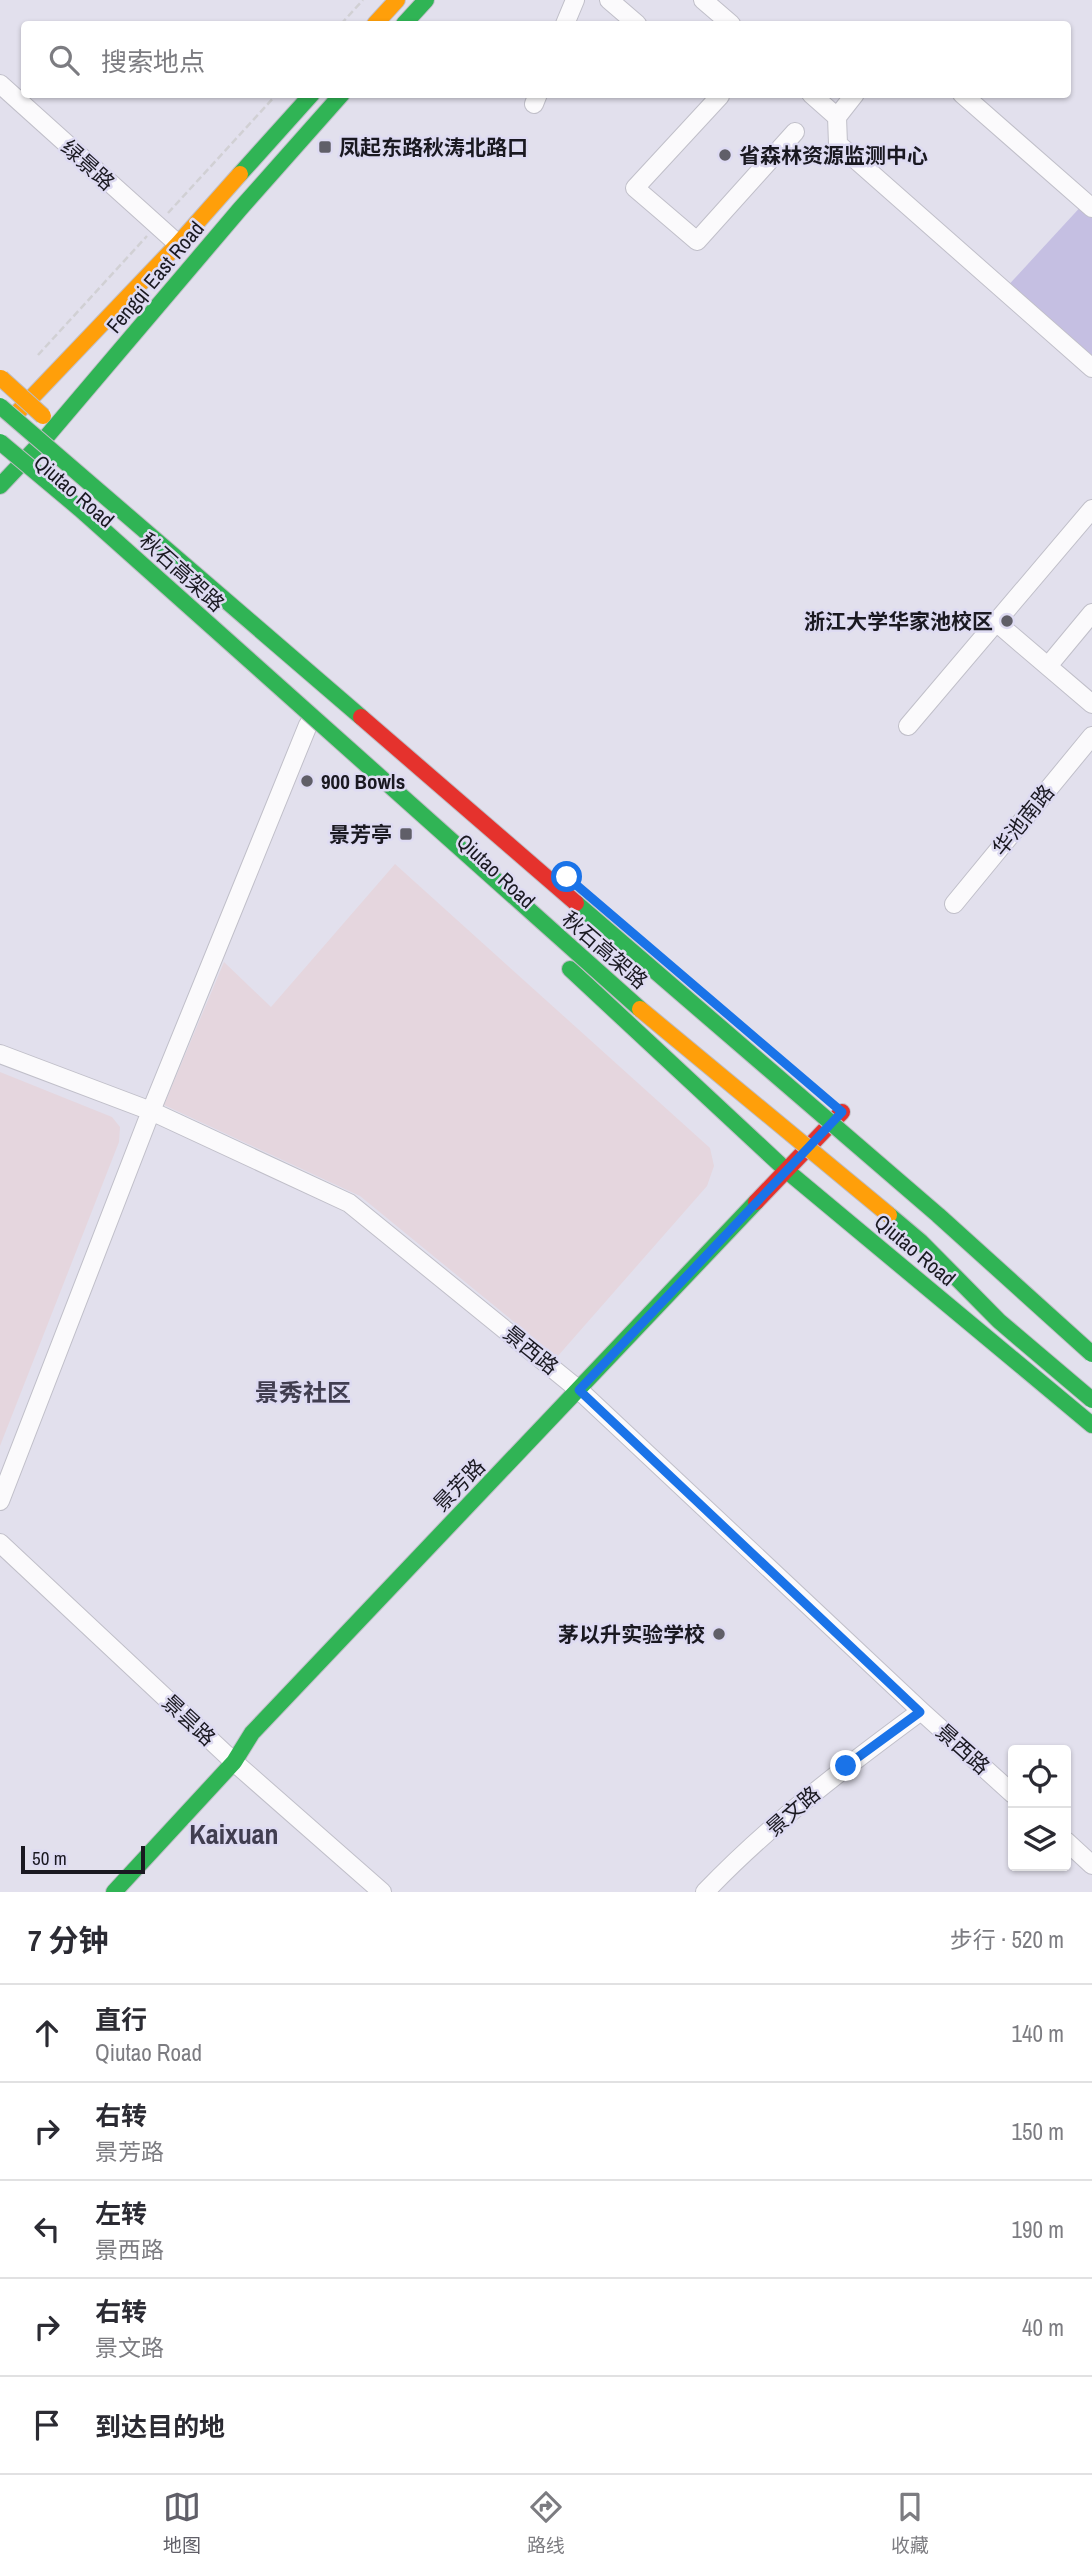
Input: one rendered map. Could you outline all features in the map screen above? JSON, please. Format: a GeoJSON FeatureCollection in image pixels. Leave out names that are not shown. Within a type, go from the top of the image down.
{"type":"FeatureCollection","features":[{"type":"Feature","properties":{"kind":"main road"},"geometry":{"type":"LineString","coordinates":[[378,21],[397,0]]}},
{"type":"Feature","properties":{"kind":"main road"},"geometry":{"type":"LineString","coordinates":[[407,21],[426,0]]}},
{"type":"Feature","properties":{"kind":"main road","name":"Fengqi East Road"},"geometry":{"type":"LineString","coordinates":[[0,433],[178,244],[308,98]]}},
{"type":"Feature","properties":{"kind":"main road","name":"Fengqi East Road"},"geometry":{"type":"LineString","coordinates":[[0,486],[48,435],[240,209],[338,98]]}},
{"type":"Feature","properties":{"kind":"main road"},"geometry":{"type":"LineString","coordinates":[[1,386],[66,437]]}},
{"type":"Feature","properties":{"kind":"main road","name":"Qiutao Road"},"geometry":{"type":"LineString","coordinates":[[1,386],[19,411],[842,1112],[1092,1334]]}},
{"type":"Feature","properties":{"kind":"main road","name":"秋石高架路"},"geometry":{"type":"LineString","coordinates":[[0,407],[938,1215],[1092,1354]]}},
{"type":"Feature","properties":{"kind":"main road","name":"秋石高架路"},"geometry":{"type":"LineString","coordinates":[[0,442],[79,509],[603,978],[921,1242],[999,1321],[1092,1400]]}},
{"type":"Feature","properties":{"kind":"main road","name":"Qiutao Road"},"geometry":{"type":"LineString","coordinates":[[0,454],[309,725],[787,1171],[1092,1425]]}},
{"type":"Feature","properties":{"kind":"main road"},"geometry":{"type":"LineString","coordinates":[[94,466],[245,617]]}},
{"type":"Feature","properties":{"kind":"main road","name":"景芳路"},"geometry":{"type":"LineString","coordinates":[[114,1892],[234,1762],[252,1733],[842,1112]]}},
{"type":"Feature","properties":{"kind":"street"},"geometry":{"type":"LineString","coordinates":[[566,21],[575,0]]}},
{"type":"Feature","properties":{"kind":"street"},"geometry":{"type":"LineString","coordinates":[[609,0],[634,21]]}},
{"type":"Feature","properties":{"kind":"street"},"geometry":{"type":"LineString","coordinates":[[703,0],[728,21]]}},
{"type":"Feature","properties":{"kind":"street","name":"绿景路"},"geometry":{"type":"LineString","coordinates":[[0,84],[178,244]]}},
{"type":"Feature","properties":{"kind":"street"},"geometry":{"type":"LineString","coordinates":[[718,98],[635,188],[697,241],[794,132]]}},
{"type":"Feature","properties":{"kind":"street"},"geometry":{"type":"LineString","coordinates":[[816,98],[837,117]]}},
{"type":"Feature","properties":{"kind":"street"},"geometry":{"type":"LineString","coordinates":[[852,98],[837,117],[838,144],[1092,368]]}},
{"type":"Feature","properties":{"kind":"street"},"geometry":{"type":"LineString","coordinates":[[967,98],[1092,208]]}},
{"type":"Feature","properties":{"kind":"street"},"geometry":{"type":"LineString","coordinates":[[908,726],[996,622],[1089,520]]}},
{"type":"Feature","properties":{"kind":"street"},"geometry":{"type":"LineString","coordinates":[[1048,666],[1092,613]]}},
{"type":"Feature","properties":{"kind":"street"},"geometry":{"type":"LineString","coordinates":[[996,622],[1092,704]]}},
{"type":"Feature","properties":{"kind":"street"},"geometry":{"type":"LineString","coordinates":[[0,1501],[152,1111],[309,725]]}},
{"type":"Feature","properties":{"kind":"street","name":"华池南路"},"geometry":{"type":"LineString","coordinates":[[954,904],[1092,736]]}},
{"type":"Feature","properties":{"kind":"street","name":"景西路"},"geometry":{"type":"LineString","coordinates":[[0,1054],[152,1111],[349,1203],[579,1390],[920,1712],[1008,1790]]}},
{"type":"Feature","properties":{"kind":"street","name":"景昙路"},"geometry":{"type":"LineString","coordinates":[[0,1543],[234,1762],[382,1892]]}},
{"type":"Feature","properties":{"kind":"street","name":"景文路"},"geometry":{"type":"LineString","coordinates":[[705,1892],[735,1861],[846,1766],[920,1712]]}},
{"type":"Feature","properties":{"kind":"street"},"geometry":{"type":"LineString","coordinates":[[1071,1845],[1092,1864]]}},
{"type":"Feature","properties":{"kind":"path"},"geometry":{"type":"LineString","coordinates":[[344,21],[363,0]]}},
{"type":"Feature","properties":{"kind":"shaded area"},"geometry":{"type":"Polygon","coordinates":[[[1085,202],[1092,208],[1092,368],[1003,291],[1085,202]]]}},
{"type":"Feature","properties":{"kind":"shaded area"},"geometry":{"type":"Polygon","coordinates":[[[395,864],[710,1148],[714,1166],[707,1186],[557,1357],[360,1196],[164,1105],[224,962],[271,1007],[395,864]]]}},
{"type":"Feature","properties":{"kind":"shaded area"},"geometry":{"type":"Polygon","coordinates":[[[0,1072],[112,1117],[120,1127],[119,1142],[0,1446],[0,1072]]]}},
{"type":"Feature","properties":{"kind":"traffic: fast"},"geometry":{"type":"LineString","coordinates":[[407,21],[426,0]]}},
{"type":"Feature","properties":{"kind":"traffic: fast"},"geometry":{"type":"LineString","coordinates":[[240,174],[308,98]]}},
{"type":"Feature","properties":{"kind":"traffic: fast"},"geometry":{"type":"LineString","coordinates":[[0,486],[48,435],[240,209],[338,98]]}},
{"type":"Feature","properties":{"kind":"traffic: fast"},"geometry":{"type":"LineString","coordinates":[[0,406],[361,717]]}},
{"type":"Feature","properties":{"kind":"traffic: fast"},"geometry":{"type":"LineString","coordinates":[[0,442],[80,509],[640,1009]]}},
{"type":"Feature","properties":{"kind":"traffic: fast"},"geometry":{"type":"LineString","coordinates":[[576,903],[938,1215],[1092,1354]]}},
{"type":"Feature","properties":{"kind":"traffic: fast"},"geometry":{"type":"LineString","coordinates":[[570,969],[787,1171],[1092,1425]]}},
{"type":"Feature","properties":{"kind":"traffic: fast"},"geometry":{"type":"LineString","coordinates":[[114,1892],[234,1762],[252,1733],[756,1202]]}},
{"type":"Feature","properties":{"kind":"traffic: fast"},"geometry":{"type":"LineString","coordinates":[[889,1215],[921,1242],[999,1321],[1092,1400]]}},
{"type":"Feature","properties":{"kind":"traffic: slow"},"geometry":{"type":"LineString","coordinates":[[378,21],[397,0]]}},
{"type":"Feature","properties":{"kind":"traffic: slow"},"geometry":{"type":"LineString","coordinates":[[15,415],[178,244],[240,174]]}},
{"type":"Feature","properties":{"kind":"traffic: slow"},"geometry":{"type":"LineString","coordinates":[[1,378],[43,416]]}},
{"type":"Feature","properties":{"kind":"traffic: slow"},"geometry":{"type":"LineString","coordinates":[[640,1009],[889,1215]]}},
{"type":"Feature","properties":{"kind":"traffic: jam"},"geometry":{"type":"LineString","coordinates":[[361,717],[576,903]]}},
{"type":"Feature","properties":{"kind":"traffic: jam"},"geometry":{"type":"LineString","coordinates":[[756,1202],[842,1112]]}},
{"type":"Feature","properties":{"kind":"place","name":"凤起东路秋涛北路口"},"geometry":{"type":"Point","coordinates":[325,147]}},
{"type":"Feature","properties":{"kind":"place","name":"省森林资源监测中心"},"geometry":{"type":"Point","coordinates":[725,155]}},
{"type":"Feature","properties":{"kind":"place","name":"浙江大学华家池校区"},"geometry":{"type":"Point","coordinates":[1007,621]}},
{"type":"Feature","properties":{"kind":"place","name":"900 Bowls"},"geometry":{"type":"Point","coordinates":[307,781]}},
{"type":"Feature","properties":{"kind":"place","name":"景芳亭"},"geometry":{"type":"Point","coordinates":[406,834]}},
{"type":"Feature","properties":{"kind":"place","name":"茅以升实验学校"},"geometry":{"type":"Point","coordinates":[719,1634]}},
{"type":"Feature","properties":{"kind":"district","name":"景秀社区"},"geometry":{"type":"Point","coordinates":[303,1392]}},
{"type":"Feature","properties":{"kind":"district","name":"Kaixuan"},"geometry":{"type":"Point","coordinates":[234,1834]}},
{"type":"Feature","properties":{"kind":"route"},"geometry":{"type":"LineString","coordinates":[[567,877],[842,1112],[579,1390],[920,1712],[846,1766]]}}]}
